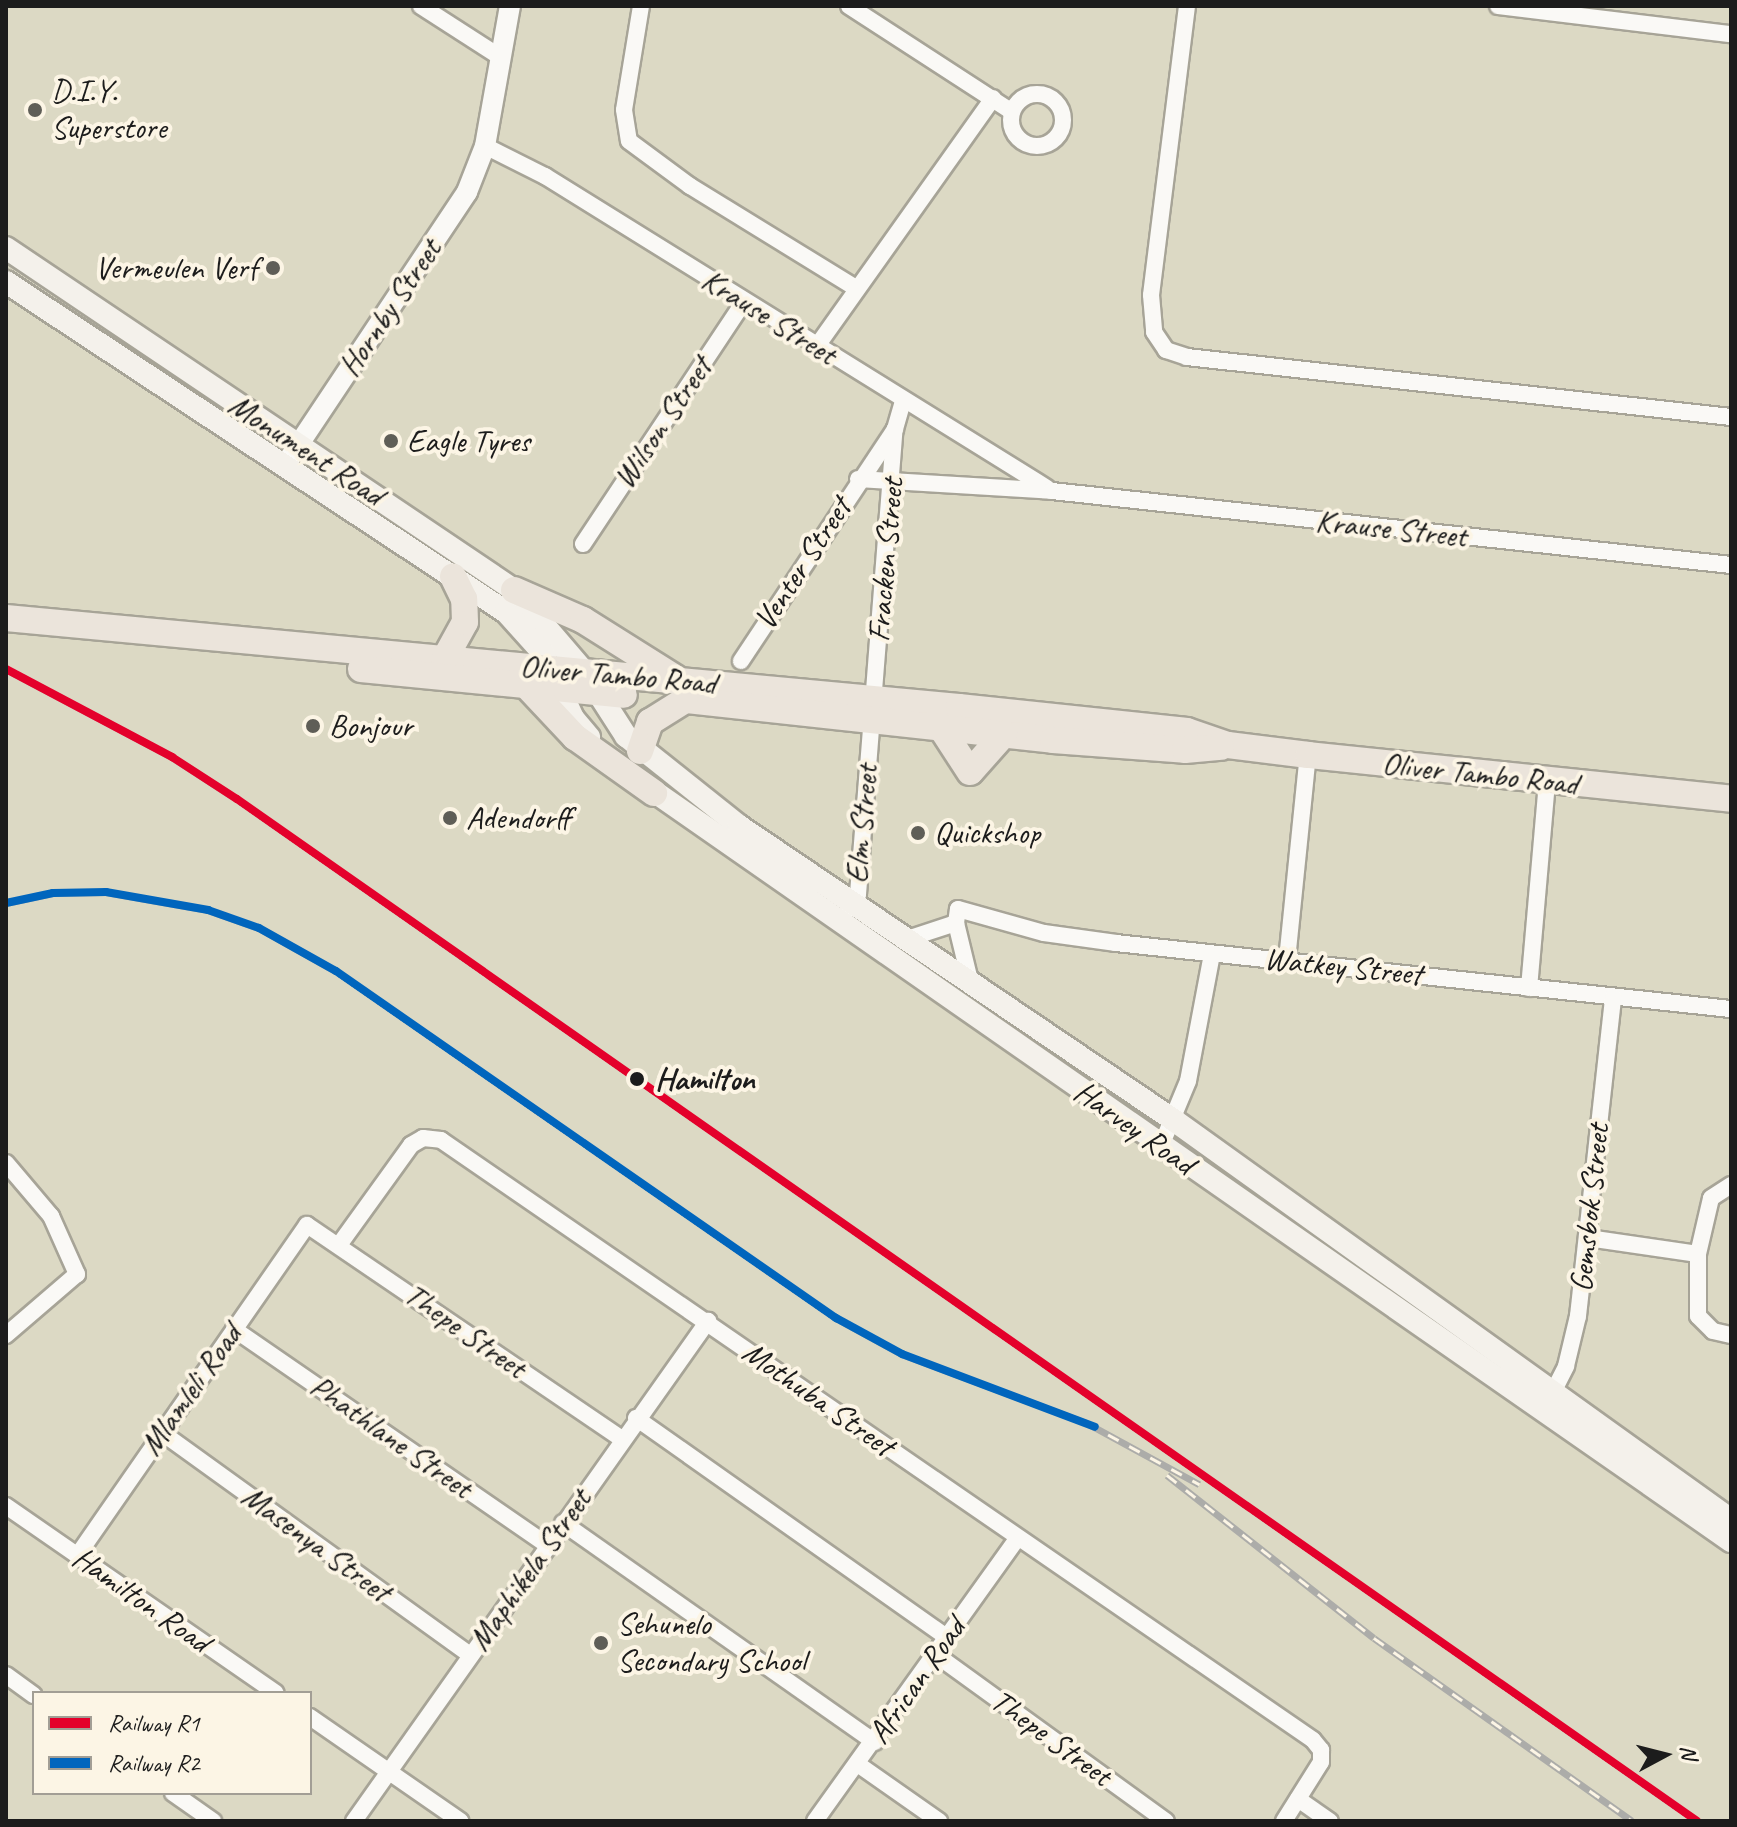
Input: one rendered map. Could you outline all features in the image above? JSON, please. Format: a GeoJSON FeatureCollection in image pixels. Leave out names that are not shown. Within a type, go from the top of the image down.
{"type":"FeatureCollection","features":[{"type":"Feature","properties":{"kind":"main road","name":"Monument Road"},"geometry":{"type":"LineString","coordinates":[[6,248],[520,624],[556,680]]}},
{"type":"Feature","properties":{"kind":"main road","name":"Monument Road"},"geometry":{"type":"LineString","coordinates":[[6,282],[514,590],[592,684]]}},
{"type":"Feature","properties":{"kind":"main road"},"geometry":{"type":"LineString","coordinates":[[444,660],[465,622],[464,599],[453,576]]}},
{"type":"Feature","properties":{"kind":"main road"},"geometry":{"type":"LineString","coordinates":[[514,590],[575,615],[684,691],[650,722],[640,751]]}},
{"type":"Feature","properties":{"kind":"main road","name":"Oliver Tambo Road"},"geometry":{"type":"LineString","coordinates":[[6,618],[444,660],[592,684],[872,709],[1187,731],[1228,745],[1547,782],[1731,799]]}},
{"type":"Feature","properties":{"kind":"main road","name":"Oliver Tambo Road"},"geometry":{"type":"LineString","coordinates":[[6,633],[528,687],[556,680]]}},
{"type":"Feature","properties":{"kind":"main road","name":"Harvey Road"},"geometry":{"type":"LineString","coordinates":[[556,680],[588,737],[654,793],[852,905],[1175,1121],[1555,1390],[1731,1520]]}},
{"type":"Feature","properties":{"kind":"main road","name":"Harvey Road"},"geometry":{"type":"LineString","coordinates":[[592,684],[640,751],[834,920],[1731,1541]]}},
{"type":"Feature","properties":{"kind":"main road"},"geometry":{"type":"LineString","coordinates":[[528,687],[575,737],[654,793]]}},
{"type":"Feature","properties":{"kind":"main road","name":"Oliver Tambo Road"},"geometry":{"type":"LineString","coordinates":[[872,709],[940,726],[1004,734],[1185,750],[1228,745]]}},
{"type":"Feature","properties":{"kind":"main road"},"geometry":{"type":"LineString","coordinates":[[940,726],[970,772],[1004,734]]}},
{"type":"Feature","properties":{"kind":"street"},"geometry":{"type":"LineString","coordinates":[[421,6],[500,57]]}},
{"type":"Feature","properties":{"kind":"street","name":"Hornby Street"},"geometry":{"type":"LineString","coordinates":[[291,456],[467,192],[485,146],[510,6]]}},
{"type":"Feature","properties":{"kind":"street"},"geometry":{"type":"LineString","coordinates":[[641,6],[624,110],[629,141],[690,186],[856,288]]}},
{"type":"Feature","properties":{"kind":"street"},"geometry":{"type":"LineString","coordinates":[[849,6],[1012,112]]}},
{"type":"Feature","properties":{"kind":"street"},"geometry":{"type":"LineString","coordinates":[[1187,6],[1151,295],[1154,332],[1166,350],[1187,357],[1731,417]]}},
{"type":"Feature","properties":{"kind":"street"},"geometry":{"type":"LineString","coordinates":[[1498,6],[1731,34]]}},
{"type":"Feature","properties":{"kind":"street"},"geometry":{"type":"LineString","coordinates":[[817,346],[993,98]]}},
{"type":"Feature","properties":{"kind":"street","name":"Krause Street"},"geometry":{"type":"LineString","coordinates":[[485,146],[545,176],[1052,491]]}},
{"type":"Feature","properties":{"kind":"street","name":"Wilson Street"},"geometry":{"type":"LineString","coordinates":[[583,544],[744,302]]}},
{"type":"Feature","properties":{"kind":"street","name":"Fracken Street"},"geometry":{"type":"LineString","coordinates":[[872,709],[894,480],[895,429],[903,401]]}},
{"type":"Feature","properties":{"kind":"street","name":"Venter Street"},"geometry":{"type":"LineString","coordinates":[[741,661],[858,479],[895,429]]}},
{"type":"Feature","properties":{"kind":"street","name":"Krause Street"},"geometry":{"type":"LineString","coordinates":[[858,479],[1052,491],[1731,565]]}},
{"type":"Feature","properties":{"kind":"street","name":"Elm Street"},"geometry":{"type":"LineString","coordinates":[[834,920],[852,905],[859,880],[872,709]]}},
{"type":"Feature","properties":{"kind":"street"},"geometry":{"type":"LineString","coordinates":[[1287,960],[1308,755]]}},
{"type":"Feature","properties":{"kind":"street"},"geometry":{"type":"LineString","coordinates":[[1529,988],[1547,782]]}},
{"type":"Feature","properties":{"kind":"street"},"geometry":{"type":"LineString","coordinates":[[904,940],[957,916],[971,986]]}},
{"type":"Feature","properties":{"kind":"street","name":"Watkey Street"},"geometry":{"type":"LineString","coordinates":[[957,916],[1044,933],[1212,954],[1731,1009]]}},
{"type":"Feature","properties":{"kind":"street"},"geometry":{"type":"LineString","coordinates":[[1161,1146],[1175,1121],[1212,954]]}},
{"type":"Feature","properties":{"kind":"street","name":"Gemsbok Street"},"geometry":{"type":"LineString","coordinates":[[1543,1412],[1573,1343],[1588,1238],[1613,997]]}},
{"type":"Feature","properties":{"kind":"street","name":"Mothuba Street"},"geometry":{"type":"LineString","coordinates":[[339,1245],[411,1145],[434,1137],[708,1321],[1321,1750],[1321,1762],[1298,1799]]}},
{"type":"Feature","properties":{"kind":"street"},"geometry":{"type":"LineString","coordinates":[[6,1163],[51,1216],[77,1274],[6,1335]]}},
{"type":"Feature","properties":{"kind":"street"},"geometry":{"type":"LineString","coordinates":[[1731,1185],[1711,1198],[1698,1254],[1698,1316],[1713,1331],[1731,1335]]}},
{"type":"Feature","properties":{"kind":"street","name":"Thepe Street"},"geometry":{"type":"LineString","coordinates":[[307,1225],[622,1439]]}},
{"type":"Feature","properties":{"kind":"street","name":"Mlamleli Road"},"geometry":{"type":"LineString","coordinates":[[77,1556],[307,1225]]}},
{"type":"Feature","properties":{"kind":"street"},"geometry":{"type":"LineString","coordinates":[[1588,1238],[1698,1254]]}},
{"type":"Feature","properties":{"kind":"street","name":"Maphikela Street"},"geometry":{"type":"LineString","coordinates":[[354,1821],[391,1773],[636,1418],[708,1321]]}},
{"type":"Feature","properties":{"kind":"street","name":"Phathlane Street"},"geometry":{"type":"LineString","coordinates":[[234,1329],[548,1546]]}},
{"type":"Feature","properties":{"kind":"street"},"geometry":{"type":"LineString","coordinates":[[636,1418],[946,1637]]}},
{"type":"Feature","properties":{"kind":"street","name":"Masenya Street"},"geometry":{"type":"LineString","coordinates":[[161,1432],[470,1655]]}},
{"type":"Feature","properties":{"kind":"street","name":"Hamilton Road"},"geometry":{"type":"LineString","coordinates":[[6,1506],[273,1691]]}},
{"type":"Feature","properties":{"kind":"street"},"geometry":{"type":"LineString","coordinates":[[563,1523],[875,1742]]}},
{"type":"Feature","properties":{"kind":"street","name":"African Road"},"geometry":{"type":"LineString","coordinates":[[815,1821],[859,1765],[1017,1539]]}},
{"type":"Feature","properties":{"kind":"street","name":"Thepe Street"},"geometry":{"type":"LineString","coordinates":[[935,1654],[1166,1821]]}},
{"type":"Feature","properties":{"kind":"street"},"geometry":{"type":"LineString","coordinates":[[6,1675],[32,1694]]}},
{"type":"Feature","properties":{"kind":"street"},"geometry":{"type":"LineString","coordinates":[[312,1718],[460,1821]]}},
{"type":"Feature","properties":{"kind":"street"},"geometry":{"type":"LineString","coordinates":[[859,1765],[939,1821]]}},
{"type":"Feature","properties":{"kind":"street"},"geometry":{"type":"LineString","coordinates":[[176,1795],[213,1821]]}},
{"type":"Feature","properties":{"kind":"street"},"geometry":{"type":"LineString","coordinates":[[1284,1821],[1298,1799],[1330,1821]]}},
{"type":"Feature","properties":{"kind":"railway"},"geometry":{"type":"LineString","coordinates":[[6,669],[172,757],[237,799],[1697,1821]]}},
{"type":"Feature","properties":{"kind":"railway"},"geometry":{"type":"LineString","coordinates":[[6,903],[53,893],[106,892],[208,910],[259,928],[336,971],[836,1318],[902,1354],[1087,1423],[1199,1484]]}},
{"type":"Feature","properties":{"kind":"railway"},"geometry":{"type":"LineString","coordinates":[[1167,1475],[1374,1638],[1632,1821]]}},
{"type":"Feature","properties":{"kind":"rail line","name":"R1"},"geometry":{"type":"LineString","coordinates":[[6,669],[172,757],[237,799],[1697,1821]]}},
{"type":"Feature","properties":{"kind":"rail line","name":"R2"},"geometry":{"type":"LineString","coordinates":[[6,903],[53,893],[106,892],[208,910],[259,928],[336,971],[836,1318],[902,1354],[1095,1427]]}},
{"type":"Feature","properties":{"kind":"place","name":"D.I.Y. Superstore"},"geometry":{"type":"Point","coordinates":[35,110]}},
{"type":"Feature","properties":{"kind":"place","name":"Vermeulen Verf"},"geometry":{"type":"Point","coordinates":[273,268]}},
{"type":"Feature","properties":{"kind":"place","name":"Eagle Tyres"},"geometry":{"type":"Point","coordinates":[391,441]}},
{"type":"Feature","properties":{"kind":"place","name":"Bonjour"},"geometry":{"type":"Point","coordinates":[313,726]}},
{"type":"Feature","properties":{"kind":"place","name":"Adendorff"},"geometry":{"type":"Point","coordinates":[450,818]}},
{"type":"Feature","properties":{"kind":"place","name":"Quickshop"},"geometry":{"type":"Point","coordinates":[918,833]}},
{"type":"Feature","properties":{"kind":"place","name":"Hamilton"},"geometry":{"type":"Point","coordinates":[637,1079]}},
{"type":"Feature","properties":{"kind":"place","name":"Sehunelo Secondary School"},"geometry":{"type":"Point","coordinates":[601,1643]}}]}
